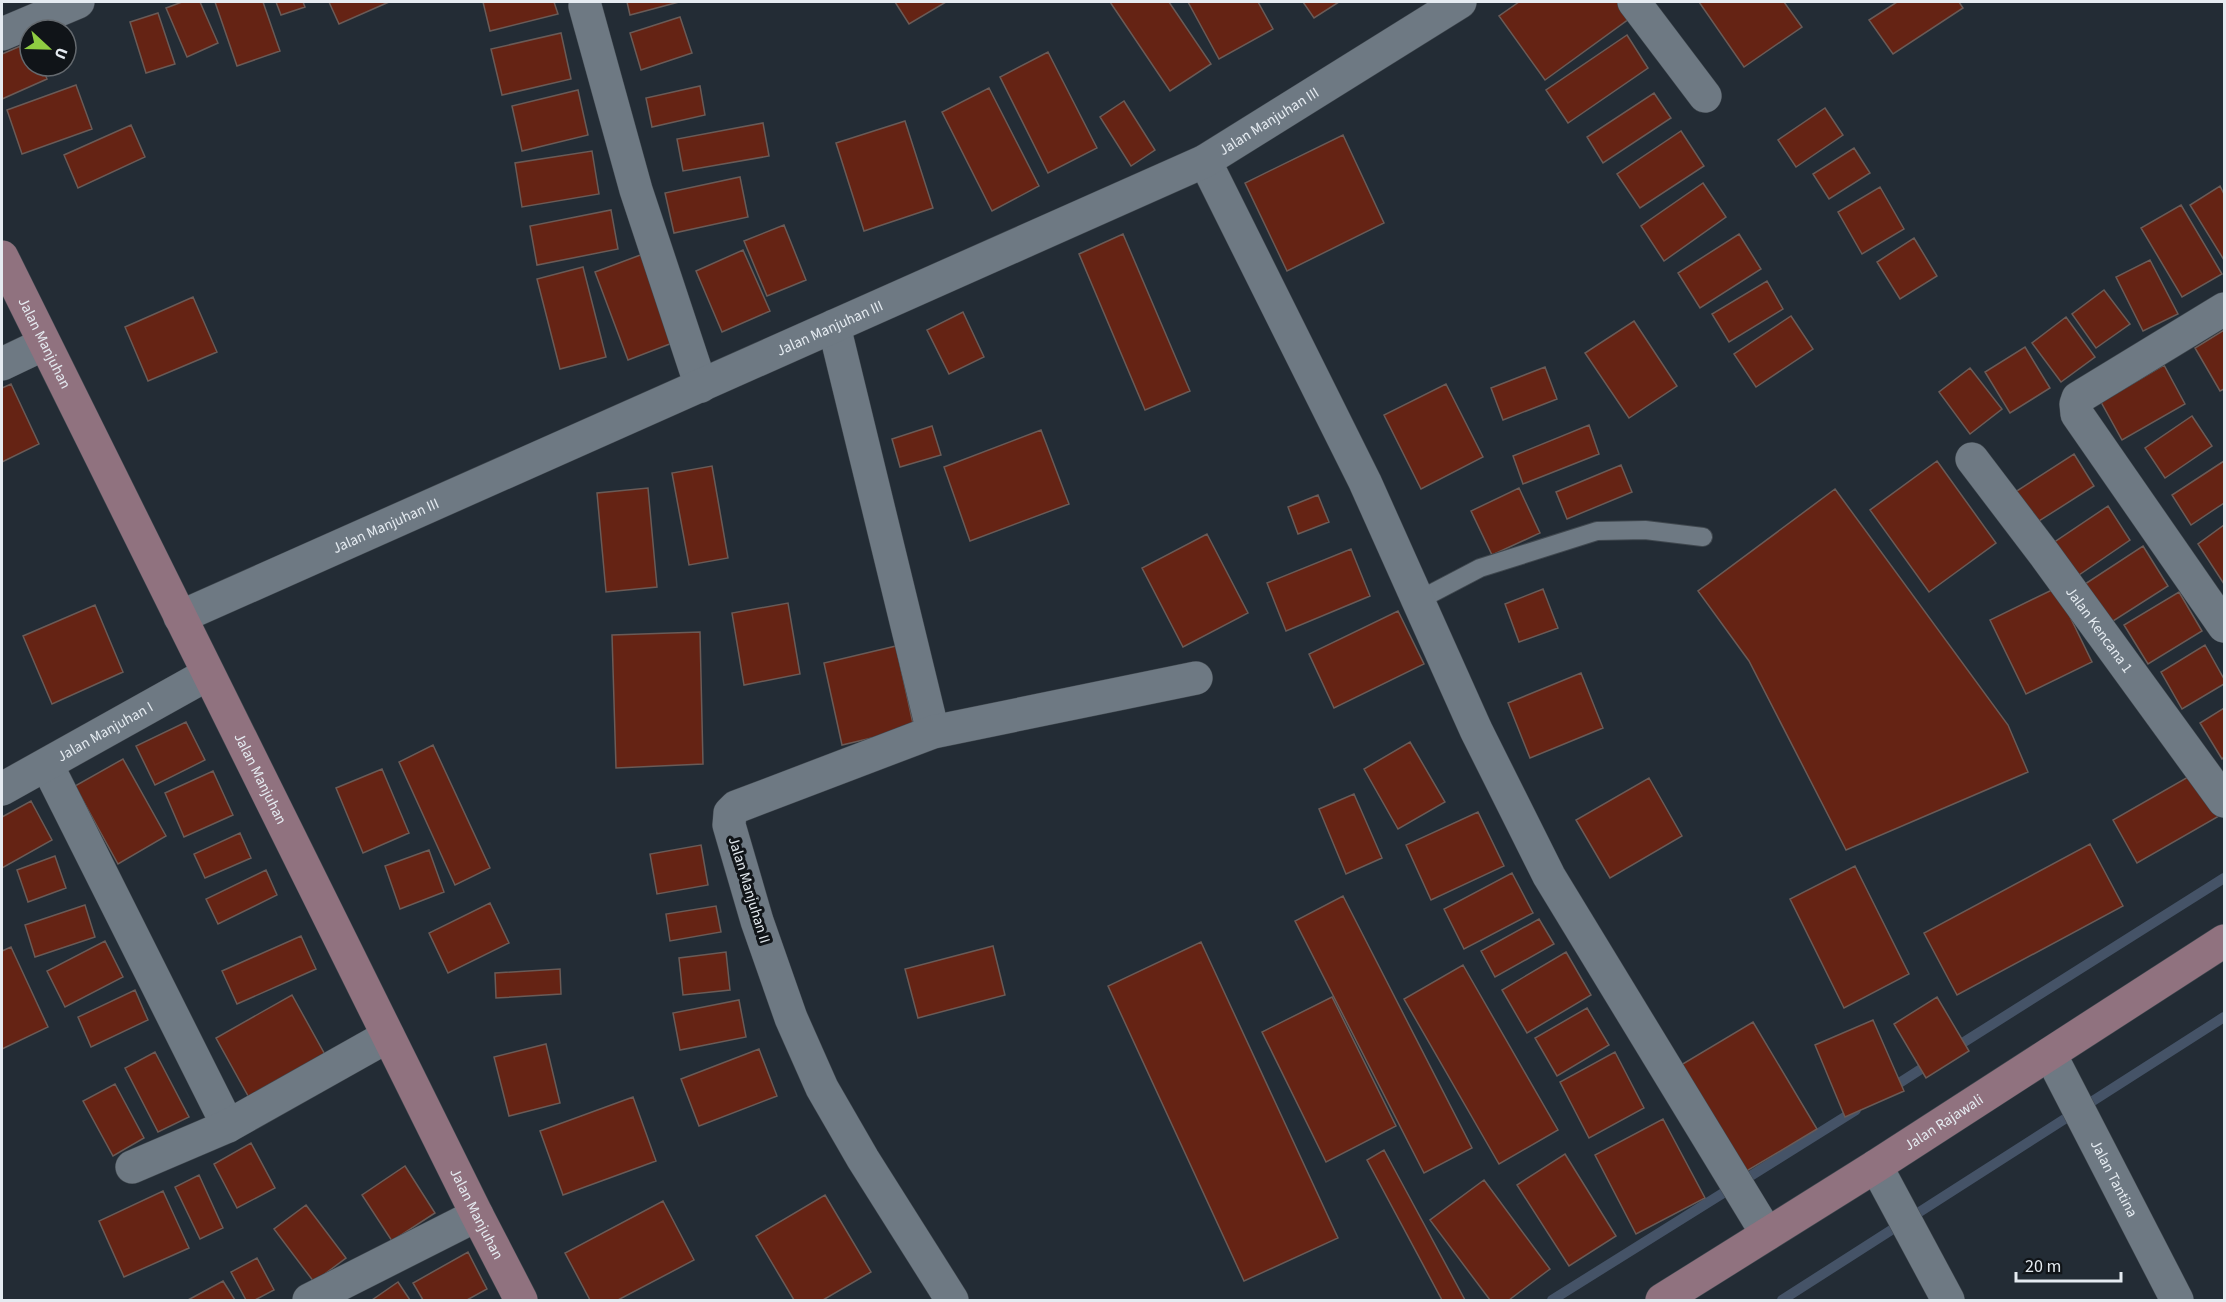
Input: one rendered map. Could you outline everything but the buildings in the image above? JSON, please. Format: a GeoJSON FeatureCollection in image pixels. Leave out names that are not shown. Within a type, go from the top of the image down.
{"type":"FeatureCollection","features":[{"type":"Feature","properties":{"kind":"street"},"geometry":{"type":"LineString","coordinates":[[2,34],[78,2]]}},
{"type":"Feature","properties":{"kind":"street"},"geometry":{"type":"LineString","coordinates":[[1634,2],[1705,96]]}},
{"type":"Feature","properties":{"kind":"street","name":"Jalan Manjuhan III"},"geometry":{"type":"LineString","coordinates":[[180,617],[1205,161],[1456,3]]}},
{"type":"Feature","properties":{"kind":"street"},"geometry":{"type":"LineString","coordinates":[[585,6],[636,190],[701,386]]}},
{"type":"Feature","properties":{"kind":"street"},"geometry":{"type":"LineString","coordinates":[[1205,161],[1365,482],[1476,730],[1549,876],[1767,1234]]}},
{"type":"Feature","properties":{"kind":"street","name":"Jalan Manjuhan"},"geometry":{"type":"LineString","coordinates":[[2,257],[521,1300]]}},
{"type":"Feature","properties":{"kind":"street"},"geometry":{"type":"LineString","coordinates":[[2224,309],[2078,398],[2076,407],[2077,414],[2224,626]]}},
{"type":"Feature","properties":{"kind":"street"},"geometry":{"type":"LineString","coordinates":[[834,326],[933,732]]}},
{"type":"Feature","properties":{"kind":"street"},"geometry":{"type":"LineString","coordinates":[[2,364],[44,344]]}},
{"type":"Feature","properties":{"kind":"street","name":"Jalan Kencana 1"},"geometry":{"type":"LineString","coordinates":[[1972,459],[2045,555],[2224,801]]}},
{"type":"Feature","properties":{"kind":"street","name":"Jalan Manjuhan I"},"geometry":{"type":"LineString","coordinates":[[2,789],[208,674]]}},
{"type":"Feature","properties":{"kind":"street","name":"Jalan Manjuhan II"},"geometry":{"type":"LineString","coordinates":[[952,1300],[863,1159],[822,1088],[791,1018],[757,921],[729,825],[730,813],[736,807],[933,732],[1196,678]]}},
{"type":"Feature","properties":{"kind":"street"},"geometry":{"type":"LineString","coordinates":[[47,765],[228,1126]]}},
{"type":"Feature","properties":{"kind":"street","name":"Jalan Rajawali"},"geometry":{"type":"LineString","coordinates":[[1665,1300],[2224,941]]}},
{"type":"Feature","properties":{"kind":"street"},"geometry":{"type":"LineString","coordinates":[[132,1167],[228,1126],[388,1036]]}},
{"type":"Feature","properties":{"kind":"street","name":"Jalan Tantina"},"geometry":{"type":"LineString","coordinates":[[2050,1054],[2177,1300]]}},
{"type":"Feature","properties":{"kind":"street"},"geometry":{"type":"LineString","coordinates":[[1876,1166],[1948,1300]]}},
{"type":"Feature","properties":{"kind":"street"},"geometry":{"type":"LineString","coordinates":[[309,1300],[477,1215]]}},
{"type":"Feature","properties":{"kind":"lane"},"geometry":{"type":"LineString","coordinates":[[1417,602],[1480,568],[1597,531],[1644,530],[1703,537]]}},
{"type":"Feature","properties":{"kind":"waterway"},"geometry":{"type":"LineString","coordinates":[[1953,1049],[2224,878]]}},
{"type":"Feature","properties":{"kind":"waterway"},"geometry":{"type":"LineString","coordinates":[[1782,1300],[2224,1017]]}},
{"type":"Feature","properties":{"kind":"waterway"},"geometry":{"type":"LineString","coordinates":[[1890,1089],[1932,1062]]}},
{"type":"Feature","properties":{"kind":"waterway"},"geometry":{"type":"LineString","coordinates":[[1552,1300],[1856,1110]]}}]}
